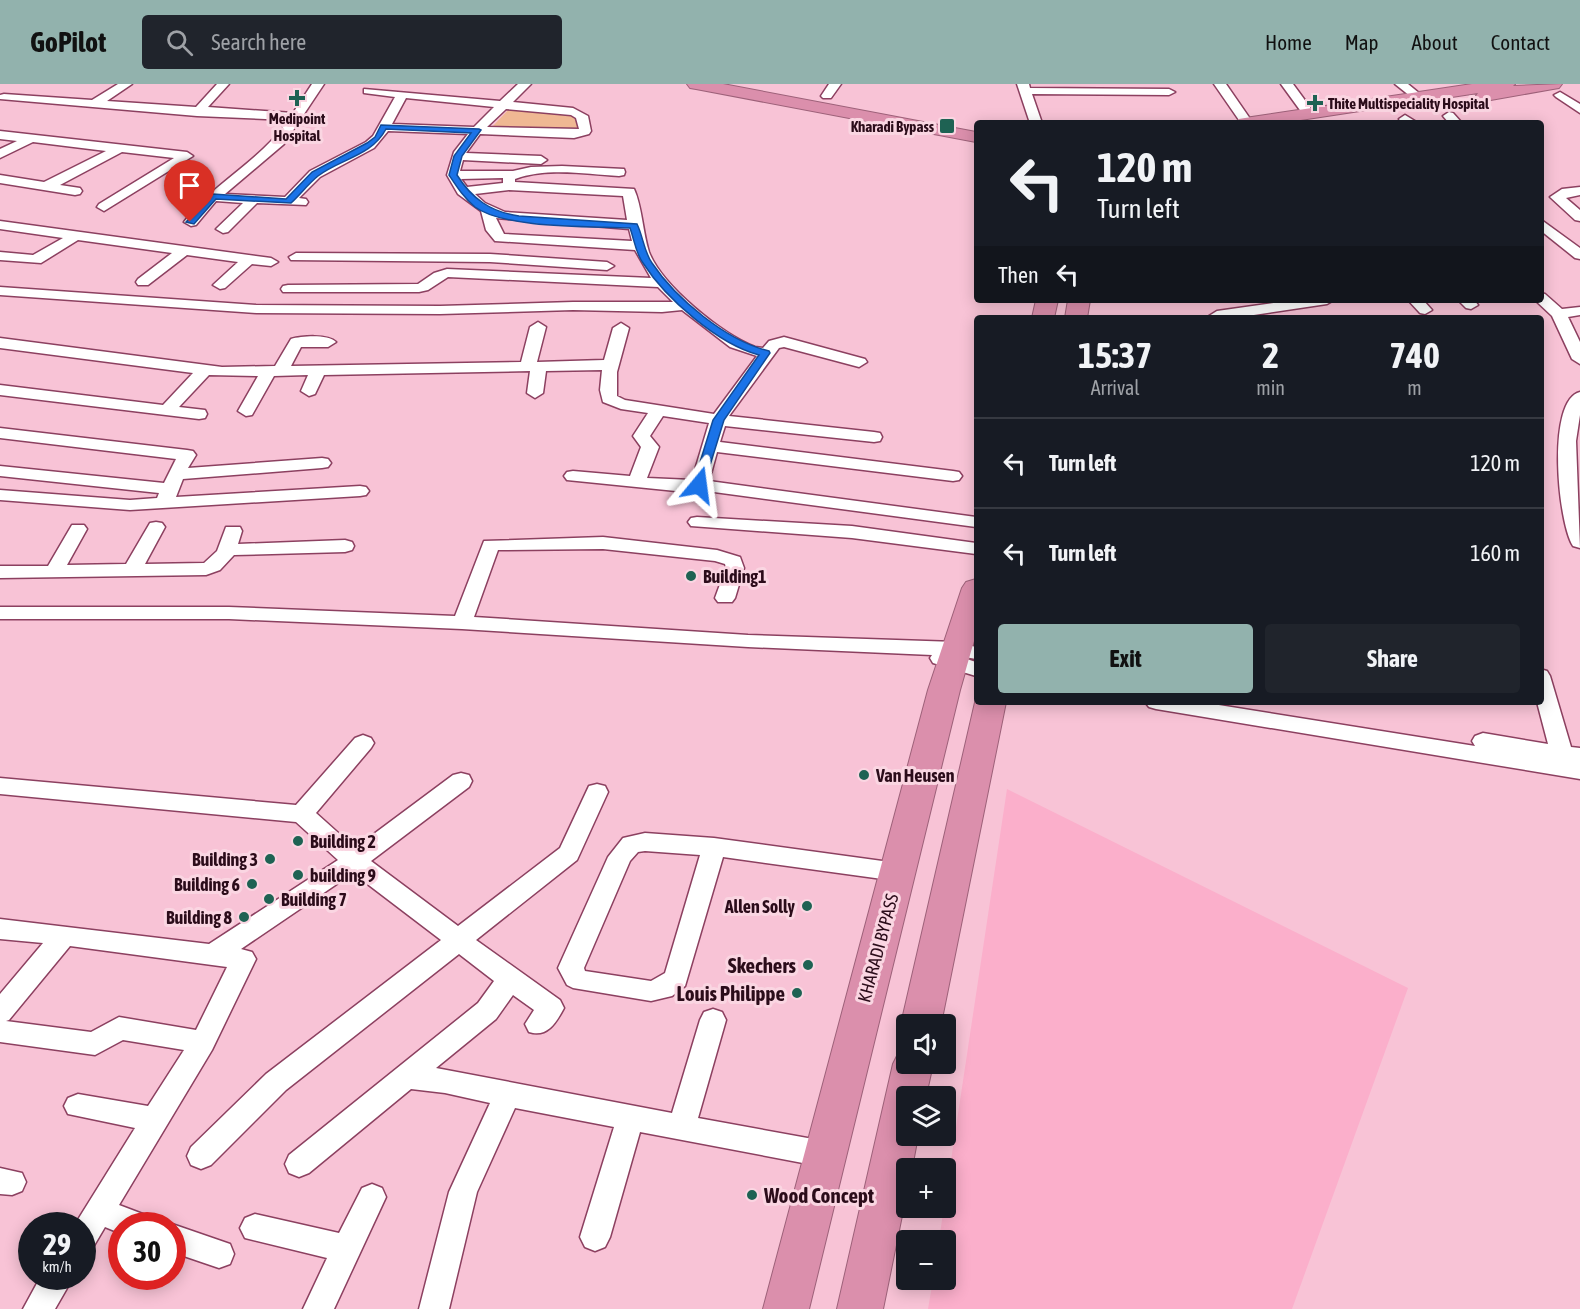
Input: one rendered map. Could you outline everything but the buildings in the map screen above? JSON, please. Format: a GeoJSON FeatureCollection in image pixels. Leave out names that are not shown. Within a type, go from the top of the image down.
{"type":"FeatureCollection","features":[{"type":"Feature","properties":{"kind":"highway"},"geometry":{"type":"LineString","coordinates":[[696,84],[974,137]]}},
{"type":"Feature","properties":{"kind":"highway"},"geometry":{"type":"LineString","coordinates":[[733,84],[974,130]]}},
{"type":"Feature","properties":{"kind":"highway"},"geometry":{"type":"LineString","coordinates":[[766,84],[831,90],[974,122]]}},
{"type":"Feature","properties":{"kind":"highway"},"geometry":{"type":"LineString","coordinates":[[1314,119],[1419,98],[1506,84]]}},
{"type":"Feature","properties":{"kind":"highway"},"geometry":{"type":"LineString","coordinates":[[1408,120],[1430,118],[1580,88]]}},
{"type":"Feature","properties":{"kind":"highway"},"geometry":{"type":"LineString","coordinates":[[1297,120],[1556,89]]}},
{"type":"Feature","properties":{"kind":"highway","name":"KHARADI BYPASS"},"geometry":{"type":"LineString","coordinates":[[786,1309],[897,872],[965,658],[974,601]]}},
{"type":"Feature","properties":{"kind":"highway"},"geometry":{"type":"LineString","coordinates":[[923,1014],[989,705]]}},
{"type":"Feature","properties":{"kind":"highway"},"geometry":{"type":"LineString","coordinates":[[860,1309],[911,1074]]}},
{"type":"Feature","properties":{"kind":"street"},"geometry":{"type":"LineString","coordinates":[[2,98],[32,84]]}},
{"type":"Feature","properties":{"kind":"street"},"geometry":{"type":"LineString","coordinates":[[93,104],[126,84]]}},
{"type":"Feature","properties":{"kind":"street"},"geometry":{"type":"LineString","coordinates":[[197,112],[223,84]]}},
{"type":"Feature","properties":{"kind":"street"},"geometry":{"type":"LineString","coordinates":[[190,222],[213,196],[274,148],[318,84]]}},
{"type":"Feature","properties":{"kind":"street"},"geometry":{"type":"LineString","coordinates":[[374,84],[368,91],[579,114],[582,116],[585,132],[574,134],[383,127]]}},
{"type":"Feature","properties":{"kind":"street"},"geometry":{"type":"LineString","coordinates":[[525,84],[477,130],[458,156],[453,175],[463,191],[487,210],[503,216],[534,220],[634,225]]}},
{"type":"Feature","properties":{"kind":"street"},"geometry":{"type":"LineString","coordinates":[[1220,84],[1244,120]]}},
{"type":"Feature","properties":{"kind":"street"},"geometry":{"type":"LineString","coordinates":[[1287,84],[1314,119]]}},
{"type":"Feature","properties":{"kind":"street"},"geometry":{"type":"LineString","coordinates":[[1401,84],[1419,98]]}},
{"type":"Feature","properties":{"kind":"street"},"geometry":{"type":"LineString","coordinates":[[1035,120],[1024,88],[1168,92]]}},
{"type":"Feature","properties":{"kind":"street"},"geometry":{"type":"LineString","coordinates":[[1556,89],[1580,109]]}},
{"type":"Feature","properties":{"kind":"street"},"geometry":{"type":"LineString","coordinates":[[213,196],[295,202],[315,174],[370,145],[378,138],[403,94]]}},
{"type":"Feature","properties":{"kind":"street"},"geometry":{"type":"LineString","coordinates":[[2,98],[295,117]]}},
{"type":"Feature","properties":{"kind":"street"},"geometry":{"type":"LineString","coordinates":[[0,135],[123,147],[187,156],[104,207]]}},
{"type":"Feature","properties":{"kind":"street"},"geometry":{"type":"LineString","coordinates":[[0,154],[30,139]]}},
{"type":"Feature","properties":{"kind":"street"},"geometry":{"type":"LineString","coordinates":[[47,186],[123,147]]}},
{"type":"Feature","properties":{"kind":"street"},"geometry":{"type":"LineString","coordinates":[[458,156],[621,168],[546,171],[463,191]]}},
{"type":"Feature","properties":{"kind":"street"},"geometry":{"type":"LineString","coordinates":[[453,175],[512,180],[539,186],[629,192],[634,225],[645,261],[662,283],[728,338],[747,349],[765,353]]}},
{"type":"Feature","properties":{"kind":"street"},"geometry":{"type":"LineString","coordinates":[[0,179],[75,191]]}},
{"type":"Feature","properties":{"kind":"street"},"geometry":{"type":"LineString","coordinates":[[1554,193],[1580,191]]}},
{"type":"Feature","properties":{"kind":"street"},"geometry":{"type":"LineString","coordinates":[[1554,193],[1580,200]]}},
{"type":"Feature","properties":{"kind":"street"},"geometry":{"type":"LineString","coordinates":[[1554,193],[1559,201],[1580,217]]}},
{"type":"Feature","properties":{"kind":"street"},"geometry":{"type":"LineString","coordinates":[[534,220],[549,196]]}},
{"type":"Feature","properties":{"kind":"street"},"geometry":{"type":"LineString","coordinates":[[223,229],[254,199]]}},
{"type":"Feature","properties":{"kind":"street"},"geometry":{"type":"LineString","coordinates":[[487,210],[493,230],[500,238],[641,246]]}},
{"type":"Feature","properties":{"kind":"street"},"geometry":{"type":"LineString","coordinates":[[0,225],[271,262]]}},
{"type":"Feature","properties":{"kind":"street"},"geometry":{"type":"LineString","coordinates":[[1544,226],[1580,255]]}},
{"type":"Feature","properties":{"kind":"street"},"geometry":{"type":"LineString","coordinates":[[0,256],[36,260],[75,236]]}},
{"type":"Feature","properties":{"kind":"street"},"geometry":{"type":"LineString","coordinates":[[143,282],[183,251]]}},
{"type":"Feature","properties":{"kind":"street"},"geometry":{"type":"LineString","coordinates":[[296,257],[490,258],[652,269]]}},
{"type":"Feature","properties":{"kind":"street"},"geometry":{"type":"LineString","coordinates":[[220,285],[249,260]]}},
{"type":"Feature","properties":{"kind":"street"},"geometry":{"type":"LineString","coordinates":[[337,272],[447,273],[662,283]]}},
{"type":"Feature","properties":{"kind":"street"},"geometry":{"type":"LineString","coordinates":[[288,289],[419,288],[429,284],[436,276],[447,273]]}},
{"type":"Feature","properties":{"kind":"street"},"geometry":{"type":"LineString","coordinates":[[0,291],[256,309],[440,310],[573,306],[662,308],[686,305]]}},
{"type":"Feature","properties":{"kind":"street"},"geometry":{"type":"LineString","coordinates":[[1544,301],[1559,314],[1580,359]]}},
{"type":"Feature","properties":{"kind":"street"},"geometry":{"type":"LineString","coordinates":[[1224,315],[1306,303]]}},
{"type":"Feature","properties":{"kind":"street"},"geometry":{"type":"LineString","coordinates":[[1559,314],[1580,311]]}},
{"type":"Feature","properties":{"kind":"street"},"geometry":{"type":"LineString","coordinates":[[535,393],[533,366],[538,327]]}},
{"type":"Feature","properties":{"kind":"street"},"geometry":{"type":"LineString","coordinates":[[621,328],[610,365],[607,390],[609,399],[621,404],[718,420],[874,437]]}},
{"type":"Feature","properties":{"kind":"street"},"geometry":{"type":"LineString","coordinates":[[246,411],[296,342],[328,342]]}},
{"type":"Feature","properties":{"kind":"street"},"geometry":{"type":"LineString","coordinates":[[699,485],[718,420],[765,353],[774,344],[784,342],[860,362]]}},
{"type":"Feature","properties":{"kind":"street"},"geometry":{"type":"LineString","coordinates":[[0,343],[205,370],[274,372],[463,366],[610,365]]}},
{"type":"Feature","properties":{"kind":"street"},"geometry":{"type":"LineString","coordinates":[[166,411],[205,370]]}},
{"type":"Feature","properties":{"kind":"street"},"geometry":{"type":"LineString","coordinates":[[309,391],[318,371]]}},
{"type":"Feature","properties":{"kind":"street"},"geometry":{"type":"LineString","coordinates":[[0,390],[199,414]]}},
{"type":"Feature","properties":{"kind":"street"},"geometry":{"type":"LineString","coordinates":[[1580,397],[1573,410],[1567,433],[1572,523],[1580,542]]}},
{"type":"Feature","properties":{"kind":"street"},"geometry":{"type":"LineString","coordinates":[[638,482],[650,447],[641,436],[658,410]]}},
{"type":"Feature","properties":{"kind":"street"},"geometry":{"type":"LineString","coordinates":[[0,433],[187,454],[170,488]]}},
{"type":"Feature","properties":{"kind":"street"},"geometry":{"type":"LineString","coordinates":[[710,446],[953,476]]}},
{"type":"Feature","properties":{"kind":"street"},"geometry":{"type":"LineString","coordinates":[[0,495],[130,505],[170,488],[322,463]]}},
{"type":"Feature","properties":{"kind":"street"},"geometry":{"type":"LineString","coordinates":[[0,471],[170,488],[360,491]]}},
{"type":"Feature","properties":{"kind":"street"},"geometry":{"type":"LineString","coordinates":[[573,476],[699,485],[825,500],[974,522]]}},
{"type":"Feature","properties":{"kind":"street"},"geometry":{"type":"LineString","coordinates":[[697,522],[852,532],[974,549]]}},
{"type":"Feature","properties":{"kind":"street"},"geometry":{"type":"LineString","coordinates":[[132,570],[156,527]]}},
{"type":"Feature","properties":{"kind":"street"},"geometry":{"type":"LineString","coordinates":[[54,571],[78,529]]}},
{"type":"Feature","properties":{"kind":"street"},"geometry":{"type":"LineString","coordinates":[[0,572],[206,569],[217,565],[226,551],[233,531]]}},
{"type":"Feature","properties":{"kind":"street"},"geometry":{"type":"LineString","coordinates":[[462,623],[491,545],[603,543],[717,556],[733,561],[735,568],[725,598]]}},
{"type":"Feature","properties":{"kind":"street"},"geometry":{"type":"LineString","coordinates":[[226,551],[345,546]]}},
{"type":"Feature","properties":{"kind":"street"},"geometry":{"type":"LineString","coordinates":[[0,613],[229,613],[462,623],[748,641],[914,648],[965,658]]}},
{"type":"Feature","properties":{"kind":"street"},"geometry":{"type":"LineString","coordinates":[[1544,686],[1571,754]]}},
{"type":"Feature","properties":{"kind":"street"},"geometry":{"type":"LineString","coordinates":[[1174,705],[1580,771]]}},
{"type":"Feature","properties":{"kind":"street"},"geometry":{"type":"LineString","coordinates":[[1259,705],[1571,754]]}},
{"type":"Feature","properties":{"kind":"street"},"geometry":{"type":"LineString","coordinates":[[302,814],[363,743]]}},
{"type":"Feature","properties":{"kind":"street"},"geometry":{"type":"LineString","coordinates":[[212,955],[354,861],[461,781]]}},
{"type":"Feature","properties":{"kind":"street"},"geometry":{"type":"LineString","coordinates":[[0,786],[302,814],[354,861],[551,1008],[538,1024]]}},
{"type":"Feature","properties":{"kind":"street"},"geometry":{"type":"LineString","coordinates":[[201,1156],[276,1082],[569,854],[597,792]]}},
{"type":"Feature","properties":{"kind":"street"},"geometry":{"type":"LineString","coordinates":[[714,847],[676,979],[663,989],[651,991],[582,981],[576,978],[571,968],[621,857],[631,844],[645,842],[714,847],[897,872]]}},
{"type":"Feature","properties":{"kind":"street"},"geometry":{"type":"LineString","coordinates":[[0,929],[64,935],[243,959],[203,1042],[96,1218]]}},
{"type":"Feature","properties":{"kind":"street"},"geometry":{"type":"LineString","coordinates":[[0,1012],[64,935]]}},
{"type":"Feature","properties":{"kind":"street"},"geometry":{"type":"LineString","coordinates":[[299,1164],[487,1011],[510,979]]}},
{"type":"Feature","properties":{"kind":"street"},"geometry":{"type":"LineString","coordinates":[[682,1126],[713,1020]]}},
{"type":"Feature","properties":{"kind":"street"},"geometry":{"type":"LineString","coordinates":[[0,1031],[95,1044],[119,1028],[203,1042]]}},
{"type":"Feature","properties":{"kind":"street"},"geometry":{"type":"LineString","coordinates":[[408,1077],[445,1081],[507,1095],[824,1154]]}},
{"type":"Feature","properties":{"kind":"street"},"geometry":{"type":"LineString","coordinates":[[434,1309],[463,1192],[507,1095]]}},
{"type":"Feature","properties":{"kind":"street"},"geometry":{"type":"LineString","coordinates":[[78,1106],[156,1120]]}},
{"type":"Feature","properties":{"kind":"street"},"geometry":{"type":"LineString","coordinates":[[595,1238],[631,1117]]}},
{"type":"Feature","properties":{"kind":"street"},"geometry":{"type":"LineString","coordinates":[[318,1309],[372,1197]]}},
{"type":"Feature","properties":{"kind":"street"},"geometry":{"type":"LineString","coordinates":[[100,1212],[108,1215]]}},
{"type":"Feature","properties":{"kind":"street"},"geometry":{"type":"LineString","coordinates":[[255,1228],[347,1249]]}},
{"type":"Feature","properties":{"kind":"street"},"geometry":{"type":"LineString","coordinates":[[186,1243],[219,1254]]}},
{"type":"Feature","properties":{"kind":"street"},"geometry":{"type":"LineString","coordinates":[[38,1309],[50,1290]]}},
{"type":"Feature","properties":{"kind":"shaded area"},"geometry":{"type":"Polygon","coordinates":[[[509,109],[576,116],[579,130],[491,128],[509,109]]]}},
{"type":"Feature","properties":{"kind":"shaded area"},"geometry":{"type":"Polygon","coordinates":[[[1007,789],[1408,988],[1292,1309],[928,1309],[931,1290],[956,1290],[956,1230],[941,1230],[942,1218],[956,1218],[956,1158],[951,1158],[953,1146],[956,1146],[956,1127],[1007,789]]]}},
{"type":"Feature","properties":{"kind":"place","name":"Medipoint Hospital"},"geometry":{"type":"Point","coordinates":[297,98]}},
{"type":"Feature","properties":{"kind":"place","name":"Thite Multispeciality Hospital"},"geometry":{"type":"Point","coordinates":[1315,103]}},
{"type":"Feature","properties":{"kind":"place","name":"Kharadi Bypass"},"geometry":{"type":"Point","coordinates":[947,126]}},
{"type":"Feature","properties":{"kind":"place","name":"Building1"},"geometry":{"type":"Point","coordinates":[691,576]}},
{"type":"Feature","properties":{"kind":"place","name":"Van Heusen"},"geometry":{"type":"Point","coordinates":[864,775]}},
{"type":"Feature","properties":{"kind":"place","name":"Building 2"},"geometry":{"type":"Point","coordinates":[298,841]}},
{"type":"Feature","properties":{"kind":"place","name":"Building 3"},"geometry":{"type":"Point","coordinates":[270,859]}},
{"type":"Feature","properties":{"kind":"place","name":"building 9"},"geometry":{"type":"Point","coordinates":[298,875]}},
{"type":"Feature","properties":{"kind":"place","name":"Building 6"},"geometry":{"type":"Point","coordinates":[252,884]}},
{"type":"Feature","properties":{"kind":"place","name":"Building 7"},"geometry":{"type":"Point","coordinates":[269,899]}},
{"type":"Feature","properties":{"kind":"place","name":"Allen Solly"},"geometry":{"type":"Point","coordinates":[807,906]}},
{"type":"Feature","properties":{"kind":"place","name":"Building 8"},"geometry":{"type":"Point","coordinates":[244,917]}},
{"type":"Feature","properties":{"kind":"place","name":"Skechers"},"geometry":{"type":"Point","coordinates":[808,965]}},
{"type":"Feature","properties":{"kind":"place","name":"Louis Philippe"},"geometry":{"type":"Point","coordinates":[797,993]}},
{"type":"Feature","properties":{"kind":"place","name":"Wood Concept"},"geometry":{"type":"Point","coordinates":[752,1195]}},
{"type":"Feature","properties":{"kind":"route"},"geometry":{"type":"LineString","coordinates":[[190,222],[213,196],[288,201],[315,174],[345,156],[370,145],[378,138],[383,127],[477,130],[460,152],[453,175],[456,183],[469,198],[492,213],[519,219],[634,225],[645,261],[662,283],[728,338],[747,349],[765,353],[718,420],[699,485]]}}]}
